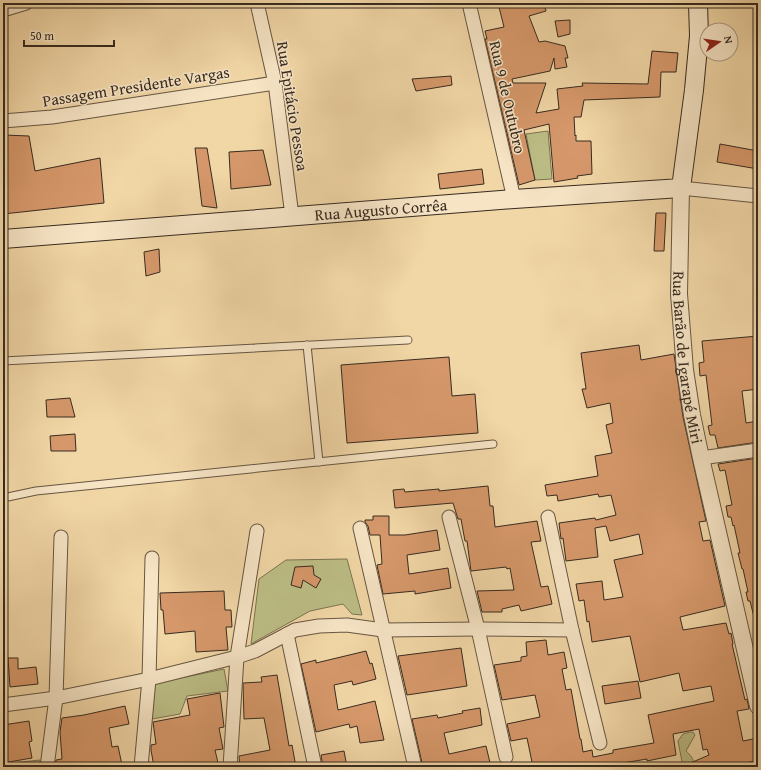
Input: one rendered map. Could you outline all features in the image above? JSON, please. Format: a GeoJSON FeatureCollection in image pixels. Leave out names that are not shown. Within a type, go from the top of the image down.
{"type":"FeatureCollection","features":[{"type":"Feature","properties":{"kind":"main road","name":"Rua Barão de Igarapé Miri"},"geometry":{"type":"LineString","coordinates":[[681,188],[694,90],[699,36],[698,3]]}},
{"type":"Feature","properties":{"kind":"main road","name":"Rua Augusto Corrêa"},"geometry":{"type":"LineString","coordinates":[[3,239],[514,199],[681,188]]}},
{"type":"Feature","properties":{"kind":"street"},"geometry":{"type":"LineString","coordinates":[[3,10],[26,3]]}},
{"type":"Feature","properties":{"kind":"street","name":"Rua Epitácio Pessoa"},"geometry":{"type":"LineString","coordinates":[[257,3],[275,83],[292,216]]}},
{"type":"Feature","properties":{"kind":"street","name":"Rua 9 de Outubro"},"geometry":{"type":"LineString","coordinates":[[469,3],[514,199]]}},
{"type":"Feature","properties":{"kind":"street","name":"Passagem Presidente Vargas"},"geometry":{"type":"LineString","coordinates":[[3,121],[52,117],[275,83]]}},
{"type":"Feature","properties":{"kind":"street","name":"Rua Augusto Corrêa"},"geometry":{"type":"LineString","coordinates":[[681,188],[758,196]]}},
{"type":"Feature","properties":{"kind":"street","name":"Rua Barão de Igarapé Miri"},"geometry":{"type":"LineString","coordinates":[[681,188],[679,294],[684,370],[701,458],[758,706]]}},
{"type":"Feature","properties":{"kind":"street"},"geometry":{"type":"LineString","coordinates":[[701,458],[758,450]]}},
{"type":"Feature","properties":{"kind":"street"},"geometry":{"type":"LineString","coordinates":[[449,516],[478,629],[506,757]]}},
{"type":"Feature","properties":{"kind":"street"},"geometry":{"type":"LineString","coordinates":[[548,517],[572,630],[600,743]]}},
{"type":"Feature","properties":{"kind":"street"},"geometry":{"type":"LineString","coordinates":[[360,528],[415,767]]}},
{"type":"Feature","properties":{"kind":"street"},"geometry":{"type":"LineString","coordinates":[[230,767],[237,657],[257,531]]}},
{"type":"Feature","properties":{"kind":"street"},"geometry":{"type":"LineString","coordinates":[[47,767],[56,698],[60,537]]}},
{"type":"Feature","properties":{"kind":"street"},"geometry":{"type":"LineString","coordinates":[[141,767],[149,679],[152,558]]}},
{"type":"Feature","properties":{"kind":"street"},"geometry":{"type":"LineString","coordinates":[[3,705],[56,698],[149,679],[237,657],[255,651],[295,630],[319,626],[347,625],[383,630],[572,630]]}},
{"type":"Feature","properties":{"kind":"street"},"geometry":{"type":"LineString","coordinates":[[287,634],[314,767]]}},
{"type":"Feature","properties":{"kind":"lane"},"geometry":{"type":"LineString","coordinates":[[3,361],[408,340]]}},
{"type":"Feature","properties":{"kind":"lane"},"geometry":{"type":"LineString","coordinates":[[307,345],[319,462]]}},
{"type":"Feature","properties":{"kind":"lane"},"geometry":{"type":"LineString","coordinates":[[3,498],[36,491],[493,444]]}},
{"type":"Feature","properties":{"kind":"green space"},"geometry":{"type":"Polygon","coordinates":[[[548,131],[552,179],[535,180],[526,134],[548,131]]]}},
{"type":"Feature","properties":{"kind":"green space"},"geometry":{"type":"Polygon","coordinates":[[[347,559],[362,615],[352,614],[343,604],[310,611],[251,644],[259,579],[286,560],[347,559]]]}},
{"type":"Feature","properties":{"kind":"green space"},"geometry":{"type":"Polygon","coordinates":[[[224,669],[228,691],[187,696],[180,714],[152,719],[152,684],[224,669]]]}},
{"type":"Feature","properties":{"kind":"green space"},"geometry":{"type":"Polygon","coordinates":[[[693,732],[695,735],[686,751],[692,758],[693,764],[683,767],[678,741],[683,734],[693,732]]]}},
{"type":"Feature","properties":{"kind":"green space"},"geometry":{"type":"Polygon","coordinates":[[[40,760],[39,767],[3,767],[3,764],[40,760]]]}},
{"type":"Feature","properties":{"kind":"building"},"geometry":{"type":"Polygon","coordinates":[[[520,3],[544,3],[546,11],[529,16],[539,42],[545,41],[565,46],[568,58],[565,58],[567,67],[555,69],[554,58],[550,71],[512,79],[513,83],[546,83],[536,113],[559,109],[557,89],[583,86],[582,83],[648,84],[652,51],[678,53],[676,72],[661,72],[660,97],[584,100],[581,117],[574,117],[575,136],[576,135],[576,141],[591,141],[592,174],[554,182],[549,124],[524,130],[535,180],[519,185],[485,39],[487,39],[485,31],[504,27],[499,7],[520,3]]]}},
{"type":"Feature","properties":{"kind":"building"},"geometry":{"type":"Polygon","coordinates":[[[570,20],[570,34],[558,37],[555,21],[570,20]]]}},
{"type":"Feature","properties":{"kind":"building"},"geometry":{"type":"Polygon","coordinates":[[[451,76],[452,85],[416,91],[412,79],[451,76]]]}},
{"type":"Feature","properties":{"kind":"building"},"geometry":{"type":"Polygon","coordinates":[[[3,135],[29,136],[35,171],[100,158],[104,203],[3,214],[3,135]]]}},
{"type":"Feature","properties":{"kind":"building"},"geometry":{"type":"Polygon","coordinates":[[[720,144],[758,151],[758,169],[717,162],[720,144]]]}},
{"type":"Feature","properties":{"kind":"building"},"geometry":{"type":"Polygon","coordinates":[[[195,148],[207,148],[217,208],[202,206],[195,148]]]}},
{"type":"Feature","properties":{"kind":"building"},"geometry":{"type":"Polygon","coordinates":[[[263,150],[271,185],[231,189],[229,152],[263,150]]]}},
{"type":"Feature","properties":{"kind":"building"},"geometry":{"type":"Polygon","coordinates":[[[482,169],[484,184],[440,189],[438,174],[482,169]]]}},
{"type":"Feature","properties":{"kind":"building"},"geometry":{"type":"Polygon","coordinates":[[[656,213],[666,213],[664,251],[654,251],[656,213]]]}},
{"type":"Feature","properties":{"kind":"building"},"geometry":{"type":"Polygon","coordinates":[[[159,249],[160,272],[146,276],[144,252],[159,249]]]}},
{"type":"Feature","properties":{"kind":"building"},"geometry":{"type":"Polygon","coordinates":[[[758,336],[758,389],[742,391],[746,423],[758,421],[758,442],[718,448],[715,435],[710,435],[708,426],[712,425],[706,375],[700,376],[699,363],[704,362],[702,341],[758,336]]]}},
{"type":"Feature","properties":{"kind":"building"},"geometry":{"type":"Polygon","coordinates":[[[639,345],[641,360],[674,354],[683,417],[706,521],[699,522],[703,541],[710,540],[725,606],[680,617],[683,630],[726,623],[729,634],[731,633],[732,644],[745,700],[747,699],[749,709],[737,711],[743,741],[758,738],[758,760],[732,767],[681,767],[709,755],[707,749],[703,750],[699,729],[673,734],[676,755],[647,761],[647,759],[599,767],[533,767],[527,738],[511,741],[507,724],[540,717],[535,695],[502,700],[494,665],[521,661],[521,657],[527,656],[526,642],[546,640],[548,655],[564,652],[567,668],[562,669],[566,690],[571,689],[583,752],[592,750],[593,757],[613,753],[613,750],[654,743],[648,715],[714,701],[711,686],[683,691],[679,673],[640,682],[630,636],[592,642],[584,600],[579,601],[576,584],[602,581],[604,600],[623,597],[614,560],[643,554],[639,534],[610,541],[606,526],[595,528],[598,557],[566,561],[563,538],[561,539],[559,523],[595,518],[596,520],[616,515],[611,495],[599,497],[598,494],[558,501],[557,495],[547,496],[545,485],[598,476],[595,456],[612,453],[606,425],[613,423],[610,403],[587,408],[582,389],[586,389],[581,353],[639,345]]]}},
{"type":"Feature","properties":{"kind":"building"},"geometry":{"type":"Polygon","coordinates":[[[449,357],[452,396],[475,394],[478,433],[347,443],[341,365],[449,357]]]}},
{"type":"Feature","properties":{"kind":"building"},"geometry":{"type":"Polygon","coordinates":[[[70,398],[75,417],[47,417],[46,400],[70,398]]]}},
{"type":"Feature","properties":{"kind":"building"},"geometry":{"type":"Polygon","coordinates":[[[75,434],[76,451],[51,451],[50,436],[75,434]]]}},
{"type":"Feature","properties":{"kind":"building"},"geometry":{"type":"Polygon","coordinates":[[[758,458],[758,617],[754,617],[746,592],[748,592],[738,553],[740,553],[734,525],[733,526],[731,517],[728,517],[726,506],[732,505],[725,470],[720,471],[718,464],[758,458]]]}},
{"type":"Feature","properties":{"kind":"building"},"geometry":{"type":"Polygon","coordinates":[[[488,486],[490,506],[493,506],[495,527],[537,521],[541,541],[531,542],[541,587],[548,586],[552,604],[521,611],[519,605],[502,609],[502,612],[482,612],[477,591],[514,590],[510,568],[507,569],[506,567],[471,571],[467,541],[465,541],[461,519],[458,519],[453,503],[395,508],[393,490],[404,489],[405,492],[439,489],[439,491],[488,486]]]}},
{"type":"Feature","properties":{"kind":"building"},"geometry":{"type":"Polygon","coordinates":[[[373,516],[389,516],[389,535],[405,535],[437,530],[440,550],[407,555],[409,574],[448,568],[451,588],[415,594],[415,591],[383,594],[377,565],[382,564],[380,535],[370,535],[368,526],[365,522],[365,520],[373,520],[373,516]]]}},
{"type":"Feature","properties":{"kind":"building"},"geometry":{"type":"Polygon","coordinates":[[[313,566],[314,575],[321,579],[316,588],[303,580],[301,588],[291,585],[295,567],[313,566]]]}},
{"type":"Feature","properties":{"kind":"building"},"geometry":{"type":"Polygon","coordinates":[[[224,591],[225,610],[231,610],[232,627],[226,627],[228,650],[196,652],[195,631],[165,634],[160,593],[224,591]]]}},
{"type":"Feature","properties":{"kind":"building"},"geometry":{"type":"Polygon","coordinates":[[[461,648],[467,686],[407,695],[398,656],[461,648]]]}},
{"type":"Feature","properties":{"kind":"building"},"geometry":{"type":"Polygon","coordinates":[[[366,651],[370,664],[372,663],[376,679],[353,685],[352,681],[334,685],[338,710],[375,701],[384,740],[360,743],[357,726],[350,728],[349,724],[316,732],[301,664],[316,660],[316,663],[366,651]]]}},
{"type":"Feature","properties":{"kind":"building"},"geometry":{"type":"Polygon","coordinates":[[[8,658],[18,658],[18,669],[36,667],[38,684],[10,687],[8,658]]]}},
{"type":"Feature","properties":{"kind":"building"},"geometry":{"type":"Polygon","coordinates":[[[277,675],[289,746],[292,745],[296,767],[240,767],[239,756],[270,750],[264,718],[244,719],[243,683],[262,682],[261,677],[277,675]]]}},
{"type":"Feature","properties":{"kind":"building"},"geometry":{"type":"Polygon","coordinates":[[[638,681],[641,698],[605,704],[602,686],[638,681]]]}},
{"type":"Feature","properties":{"kind":"building"},"geometry":{"type":"Polygon","coordinates":[[[220,693],[224,727],[219,728],[223,749],[215,750],[219,767],[154,767],[151,750],[151,745],[156,744],[153,722],[190,715],[187,699],[220,693]]]}},
{"type":"Feature","properties":{"kind":"building"},"geometry":{"type":"Polygon","coordinates":[[[125,706],[129,724],[109,728],[112,747],[118,746],[122,765],[114,767],[55,767],[56,760],[62,759],[60,732],[62,718],[125,706]]]}},
{"type":"Feature","properties":{"kind":"building"},"geometry":{"type":"Polygon","coordinates":[[[480,708],[482,725],[444,733],[449,754],[486,746],[491,767],[423,767],[412,719],[437,715],[438,718],[463,713],[462,711],[480,708]]]}},
{"type":"Feature","properties":{"kind":"building"},"geometry":{"type":"Polygon","coordinates":[[[29,721],[32,741],[29,742],[32,758],[3,763],[3,725],[29,721]]]}},
{"type":"Feature","properties":{"kind":"building"},"geometry":{"type":"Polygon","coordinates":[[[344,751],[347,767],[323,767],[321,755],[344,751]]]}}]}
